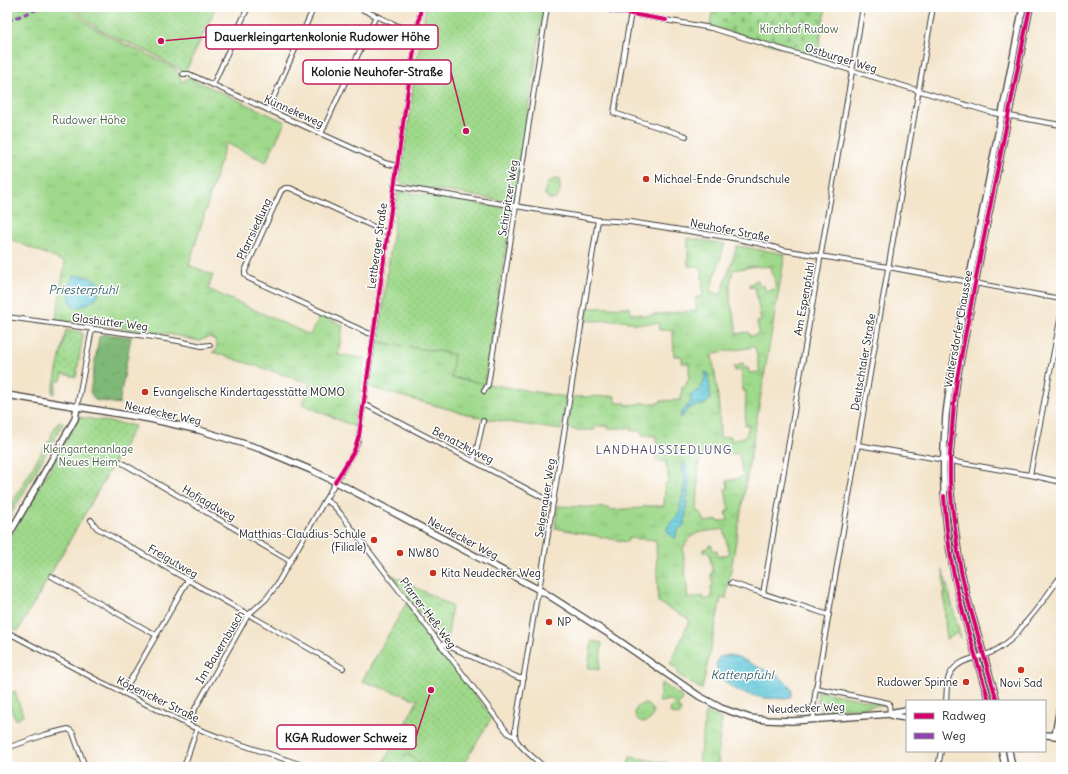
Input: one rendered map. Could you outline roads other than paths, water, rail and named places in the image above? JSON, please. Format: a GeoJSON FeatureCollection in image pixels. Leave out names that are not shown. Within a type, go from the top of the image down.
{"type":"FeatureCollection","features":[{"type":"Feature","properties":{"kind":"main road","name":"Waltersdorfer Chaussee"},"geometry":{"type":"LineString","coordinates":[[972,282],[1023,7]]}},
{"type":"Feature","properties":{"kind":"main road","name":"Waltersdorfer Chaussee"},"geometry":{"type":"LineString","coordinates":[[989,700],[965,618],[950,553],[945,508],[947,461],[946,417],[949,389],[1009,116],[1030,7]]}},
{"type":"Feature","properties":{"kind":"main road","name":"Neudecker Weg"},"geometry":{"type":"LineString","coordinates":[[7,395],[150,419],[199,430],[261,449],[305,467],[539,590],[612,636],[699,696],[721,708],[750,718],[785,721],[890,714],[906,710]]}},
{"type":"Feature","properties":{"kind":"main road"},"geometry":{"type":"LineString","coordinates":[[7,538],[75,419],[77,407]]}},
{"type":"Feature","properties":{"kind":"main road","name":"Waltersdorfer Chaussee"},"geometry":{"type":"LineString","coordinates":[[947,461],[958,552],[965,590],[997,700]]}},
{"type":"Feature","properties":{"kind":"main road"},"geometry":{"type":"LineString","coordinates":[[950,553],[958,552]]}},
{"type":"Feature","properties":{"kind":"main road"},"geometry":{"type":"LineString","coordinates":[[965,618],[972,616]]}},
{"type":"Feature","properties":{"kind":"main road"},"geometry":{"type":"LineString","coordinates":[[1046,735],[1058,736],[1061,702]]}},
{"type":"Feature","properties":{"kind":"main road","name":"Neudecker Weg"},"geometry":{"type":"LineString","coordinates":[[890,714],[906,718]]}},
{"type":"Feature","properties":{"kind":"main road"},"geometry":{"type":"LineString","coordinates":[[1002,752],[1005,767]]}},
{"type":"Feature","properties":{"kind":"main road"},"geometry":{"type":"LineString","coordinates":[[1009,752],[1012,767]]}},
{"type":"Feature","properties":{"kind":"street"},"geometry":{"type":"LineString","coordinates":[[213,85],[248,7]]}},
{"type":"Feature","properties":{"kind":"street"},"geometry":{"type":"LineString","coordinates":[[268,110],[314,7]]}},
{"type":"Feature","properties":{"kind":"street"},"geometry":{"type":"LineString","coordinates":[[357,7],[411,32],[417,33]]}},
{"type":"Feature","properties":{"kind":"street","name":"Lettberger Straße"},"geometry":{"type":"LineString","coordinates":[[335,482],[356,446],[359,436],[421,7]]}},
{"type":"Feature","properties":{"kind":"street","name":"Schirpitzer Weg"},"geometry":{"type":"LineString","coordinates":[[484,391],[488,386],[547,7]]}},
{"type":"Feature","properties":{"kind":"street","name":"Ostburger Weg"},"geometry":{"type":"LineString","coordinates":[[591,7],[711,28],[1002,115],[1061,126]]}},
{"type":"Feature","properties":{"kind":"street"},"geometry":{"type":"LineString","coordinates":[[633,7],[614,113],[686,136]]}},
{"type":"Feature","properties":{"kind":"street","name":"Am Espenpfuhl"},"geometry":{"type":"LineString","coordinates":[[763,594],[863,7]]}},
{"type":"Feature","properties":{"kind":"street","name":"Deutschtaler Straße"},"geometry":{"type":"LineString","coordinates":[[814,719],[813,709],[816,688],[933,7]]}},
{"type":"Feature","properties":{"kind":"street"},"geometry":{"type":"LineString","coordinates":[[321,134],[376,16]]}},
{"type":"Feature","properties":{"kind":"street","name":"Künnekeweg"},"geometry":{"type":"LineString","coordinates":[[183,74],[189,74],[385,163],[397,166]]}},
{"type":"Feature","properties":{"kind":"street","name":"Neuhofer Straße"},"geometry":{"type":"LineString","coordinates":[[394,186],[598,220],[630,222],[733,238],[783,250],[888,267],[1061,299]]}},
{"type":"Feature","properties":{"kind":"street","name":"Pfarrsiedlung"},"geometry":{"type":"LineString","coordinates":[[373,334],[248,278],[245,271],[281,191],[285,188],[290,188],[383,232],[388,232]]}},
{"type":"Feature","properties":{"kind":"street","name":"Selgenauer Weg"},"geometry":{"type":"LineString","coordinates":[[515,736],[598,220]]}},
{"type":"Feature","properties":{"kind":"street"},"geometry":{"type":"LineString","coordinates":[[1030,475],[1061,315]]}},
{"type":"Feature","properties":{"kind":"street","name":"Glashütter Weg"},"geometry":{"type":"LineString","coordinates":[[7,317],[153,336],[202,346],[210,345]]}},
{"type":"Feature","properties":{"kind":"street"},"geometry":{"type":"LineString","coordinates":[[77,407],[92,329]]}},
{"type":"Feature","properties":{"kind":"street","name":"Benatzkyweg"},"geometry":{"type":"LineString","coordinates":[[364,406],[368,406],[548,500],[553,501]]}},
{"type":"Feature","properties":{"kind":"street"},"geometry":{"type":"LineString","coordinates":[[473,461],[482,421]]}},
{"type":"Feature","properties":{"kind":"street"},"geometry":{"type":"LineString","coordinates":[[858,445],[1030,475],[1061,482]]}},
{"type":"Feature","properties":{"kind":"street","name":"Hofjagdweg"},"geometry":{"type":"LineString","coordinates":[[119,461],[290,561]]}},
{"type":"Feature","properties":{"kind":"street","name":"Im Bauernbusch"},"geometry":{"type":"LineString","coordinates":[[186,722],[248,615],[272,592],[335,482]]}},
{"type":"Feature","properties":{"kind":"street","name":"Pfarrer-Heß-Weg"},"geometry":{"type":"LineString","coordinates":[[325,500],[340,513],[508,733],[515,736]]}},
{"type":"Feature","properties":{"kind":"street","name":"Freigutweg"},"geometry":{"type":"LineString","coordinates":[[91,520],[97,528],[343,668]]}},
{"type":"Feature","properties":{"kind":"street"},"geometry":{"type":"LineString","coordinates":[[51,576],[156,634]]}},
{"type":"Feature","properties":{"kind":"street"},"geometry":{"type":"LineString","coordinates":[[946,700],[948,681],[952,671],[965,661],[984,655],[1003,646],[1015,636],[1061,576]]}},
{"type":"Feature","properties":{"kind":"street"},"geometry":{"type":"LineString","coordinates":[[123,693],[188,580]]}},
{"type":"Feature","properties":{"kind":"street"},"geometry":{"type":"LineString","coordinates":[[731,582],[763,594],[829,614]]}},
{"type":"Feature","properties":{"kind":"street","name":"Köpenicker Straße"},"geometry":{"type":"LineString","coordinates":[[7,632],[123,693],[197,728],[221,738],[308,767]]}},
{"type":"Feature","properties":{"kind":"street"},"geometry":{"type":"LineString","coordinates":[[441,646],[444,644],[519,678],[524,678]]}},
{"type":"Feature","properties":{"kind":"street","name":"Neudecker Weg"},"geometry":{"type":"LineString","coordinates":[[816,688],[889,703],[890,714]]}},
{"type":"Feature","properties":{"kind":"street"},"geometry":{"type":"LineString","coordinates":[[184,767],[197,728]]}},
{"type":"Feature","properties":{"kind":"street"},"geometry":{"type":"LineString","coordinates":[[7,748],[44,735],[68,729],[73,733],[85,767]]}},
{"type":"Feature","properties":{"kind":"street"},"geometry":{"type":"LineString","coordinates":[[515,736],[520,745],[544,767]]}},
{"type":"Feature","properties":{"kind":"street"},"geometry":{"type":"LineString","coordinates":[[938,767],[941,752]]}},
{"type":"Feature","properties":{"kind":"water","name":"Priesterpfuhl"},"geometry":{"type":"Polygon","coordinates":[[[81,275],[95,280],[102,286],[94,300],[84,305],[75,307],[72,306],[69,295],[69,287],[73,276],[81,275]]]}},
{"type":"Feature","properties":{"kind":"water"},"geometry":{"type":"Polygon","coordinates":[[[705,372],[708,373],[711,394],[710,399],[705,404],[689,409],[685,412],[683,417],[680,417],[682,412],[691,402],[690,396],[699,391],[701,384],[704,382],[705,372]]]}},
{"type":"Feature","properties":{"kind":"water"},"geometry":{"type":"Polygon","coordinates":[[[684,462],[689,481],[685,520],[684,525],[678,530],[675,538],[673,538],[667,528],[679,514],[685,480],[681,464],[684,462]]]}},
{"type":"Feature","properties":{"kind":"water","name":"Kattenpfuhl"},"geometry":{"type":"Polygon","coordinates":[[[729,655],[738,657],[777,675],[788,684],[792,691],[791,696],[786,699],[763,698],[740,692],[730,686],[721,678],[716,665],[719,657],[729,655]]]}},
{"type":"Feature","properties":{"kind":"place","name":"Dauerkleingartenkolonie Rudower Höhe"},"geometry":{"type":"Point","coordinates":[161,41]}},
{"type":"Feature","properties":{"kind":"place","name":"Kolonie Neuhofer-Straße"},"geometry":{"type":"Point","coordinates":[466,131]}},
{"type":"Feature","properties":{"kind":"place","name":"Michael-Ende-Grundschule"},"geometry":{"type":"Point","coordinates":[646,179]}},
{"type":"Feature","properties":{"kind":"place","name":"Evangelische Kindertagesstätte MOMO"},"geometry":{"type":"Point","coordinates":[145,392]}},
{"type":"Feature","properties":{"kind":"place","name":"Matthias-Claudius-Schule (Filiale)"},"geometry":{"type":"Point","coordinates":[374,540]}},
{"type":"Feature","properties":{"kind":"place","name":"NW80"},"geometry":{"type":"Point","coordinates":[400,553]}},
{"type":"Feature","properties":{"kind":"place","name":"Kita Neudecker Weg"},"geometry":{"type":"Point","coordinates":[433,573]}},
{"type":"Feature","properties":{"kind":"place","name":"NP"},"geometry":{"type":"Point","coordinates":[549,622]}},
{"type":"Feature","properties":{"kind":"place","name":"Novi Sad"},"geometry":{"type":"Point","coordinates":[1021,670]}},
{"type":"Feature","properties":{"kind":"place","name":"Rudower Spinne"},"geometry":{"type":"Point","coordinates":[966,682]}},
{"type":"Feature","properties":{"kind":"place","name":"KGA Rudower Schweiz"},"geometry":{"type":"Point","coordinates":[431,690]}},
{"type":"Feature","properties":{"kind":"district","name":"LANDHAUSSIEDLUNG"},"geometry":{"type":"Point","coordinates":[664,450]}},
{"type":"Feature","properties":{"kind":"park label","name":"Kirchhof Rudow"},"geometry":{"type":"Point","coordinates":[799,29]}},
{"type":"Feature","properties":{"kind":"park label","name":"Rudower Höhe"},"geometry":{"type":"Point","coordinates":[89,120]}},
{"type":"Feature","properties":{"kind":"park label","name":"Kleingartenanlage Neues Heim"},"geometry":{"type":"Point","coordinates":[88,455]}}]}
